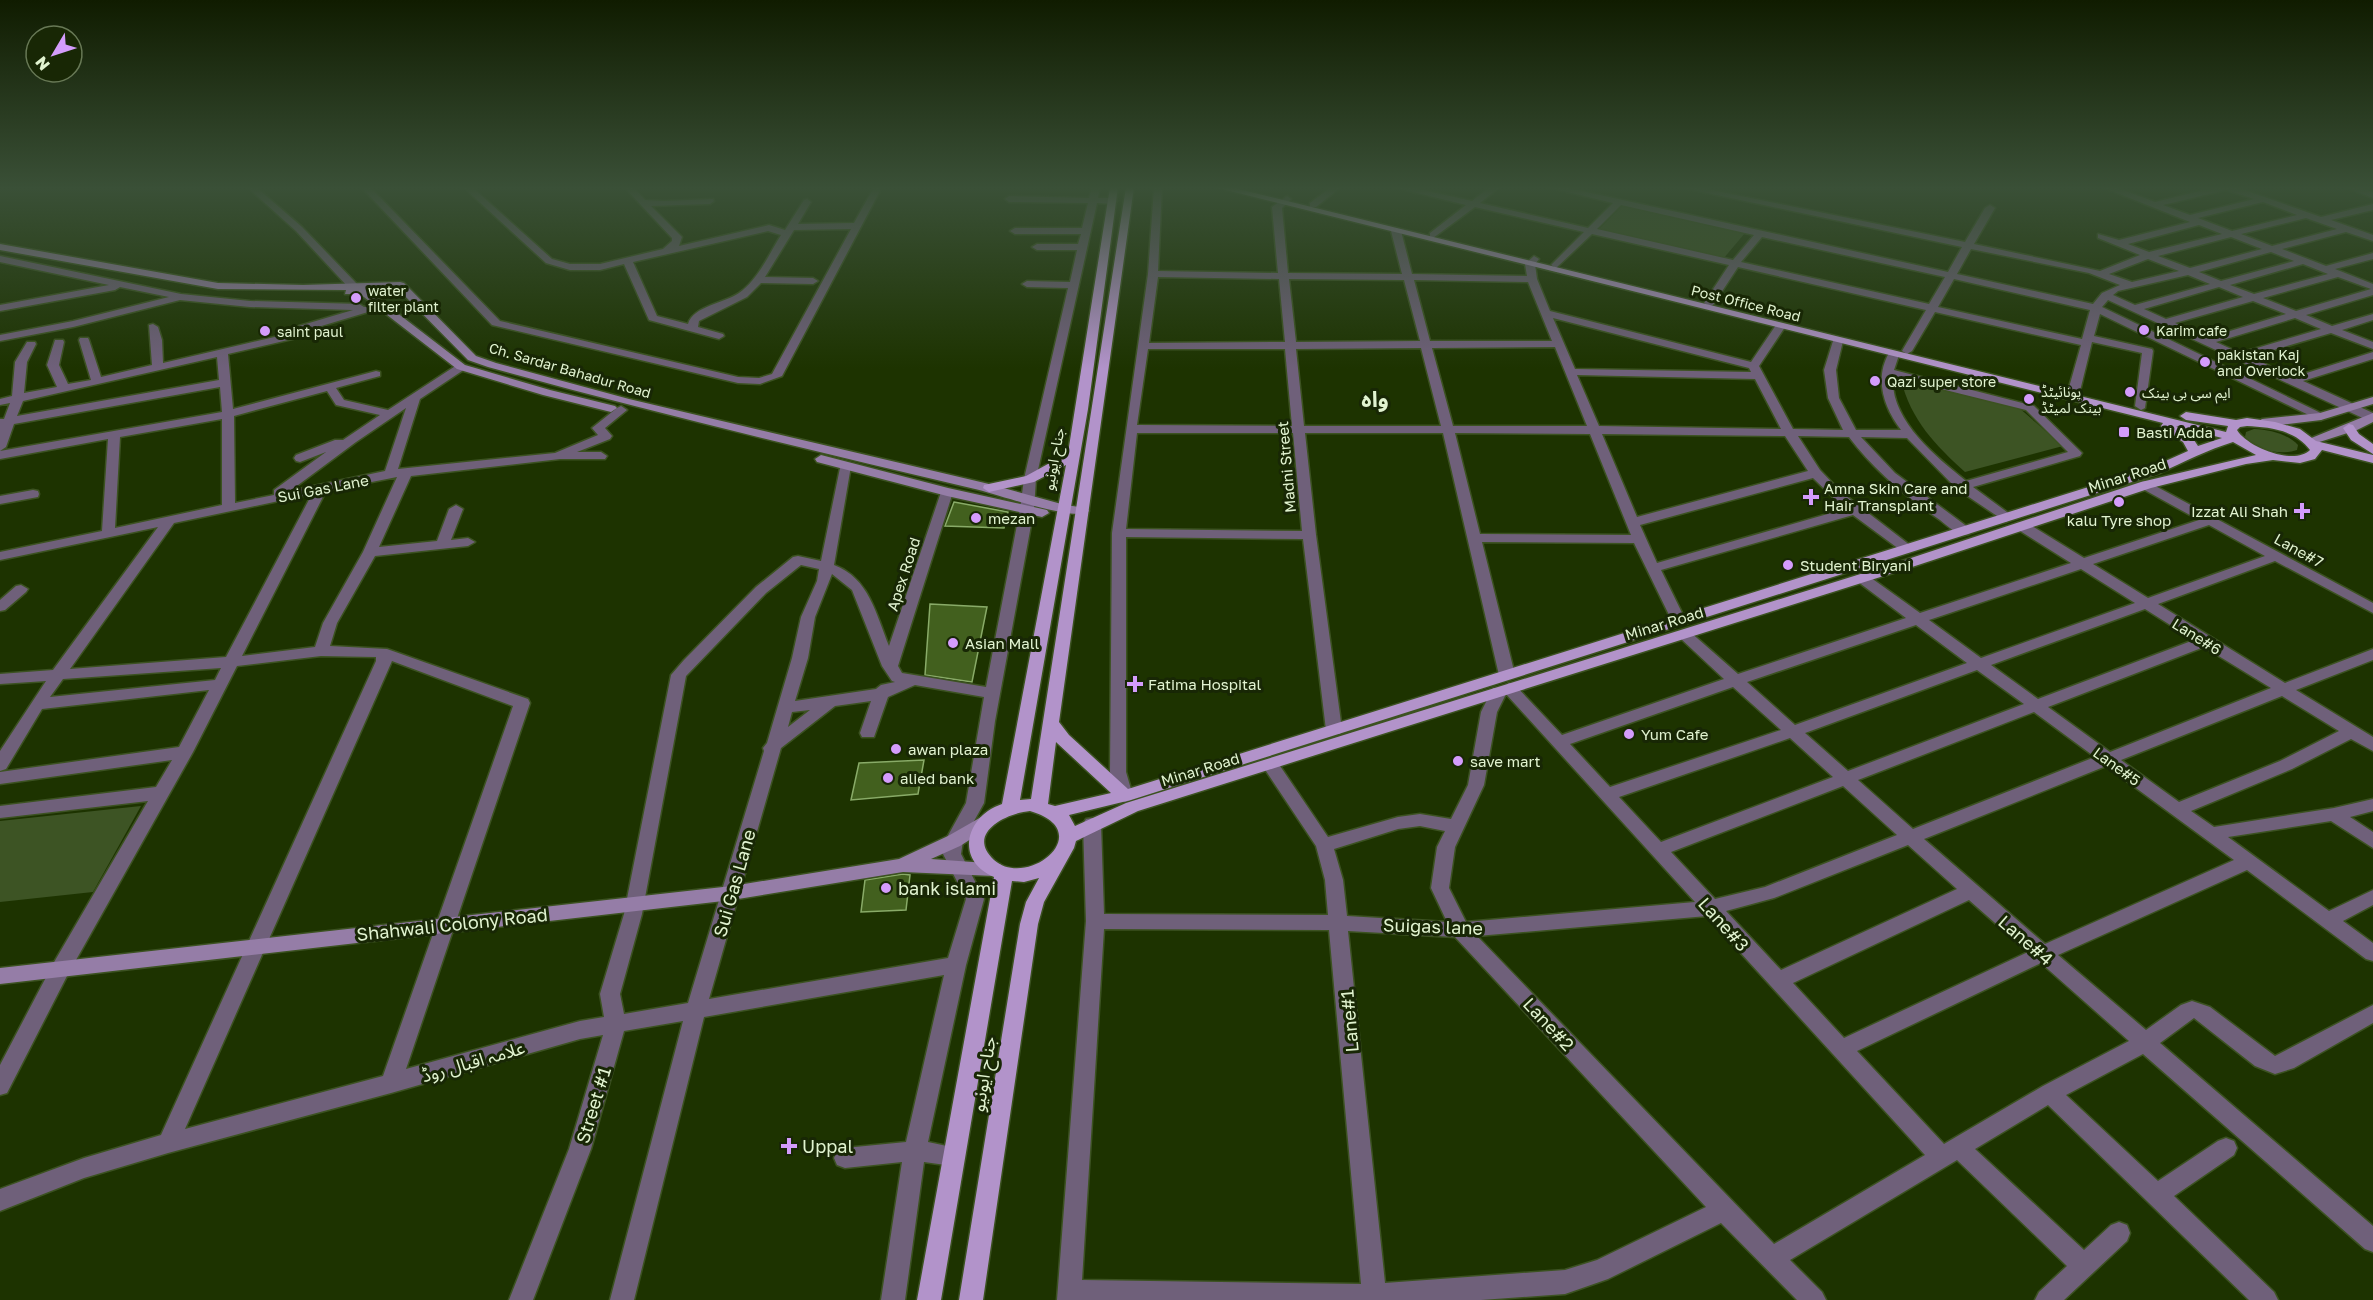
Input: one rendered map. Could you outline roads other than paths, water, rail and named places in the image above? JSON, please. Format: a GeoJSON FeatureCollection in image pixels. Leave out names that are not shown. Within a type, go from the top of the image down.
{"type":"FeatureCollection","features":[{"type":"Feature","properties":{"kind":"main road","name":"Ch. Sardar Bahadur Road"},"geometry":{"type":"LineString","coordinates":[[4,248],[218,286],[358,288],[377,307],[461,367],[548,393],[838,460],[989,488],[1063,514],[1081,516]]}},
{"type":"Feature","properties":{"kind":"main road","name":"جناح ایونیو"},"geometry":{"type":"LineString","coordinates":[[1005,809],[1074,455],[1106,248]]}},
{"type":"Feature","properties":{"kind":"main road"},"geometry":{"type":"LineString","coordinates":[[1047,809],[1050,721],[1122,248]]}},
{"type":"Feature","properties":{"kind":"main road","name":"Post Office Road"},"geometry":{"type":"LineString","coordinates":[[1469,248],[1556,265],[1709,303],[1719,309],[1780,327],[2126,412],[2234,433]]}},
{"type":"Feature","properties":{"kind":"main road","name":"Post Office Road"},"geometry":{"type":"LineString","coordinates":[[1479,248],[1719,309],[2141,406],[2234,433]]}},
{"type":"Feature","properties":{"kind":"main road","name":"Ch. Sardar Bahadur Road"},"geometry":{"type":"LineString","coordinates":[[0,254],[140,280],[227,292],[400,285],[472,358],[492,365],[947,492],[1027,503]]}},
{"type":"Feature","properties":{"kind":"main road"},"geometry":{"type":"LineString","coordinates":[[2312,447],[2310,458],[2294,460],[2272,457],[2252,450],[2234,433],[2262,423],[2321,416],[2373,400]]}},
{"type":"Feature","properties":{"kind":"main road"},"geometry":{"type":"LineString","coordinates":[[2126,412],[2180,433],[2188,440],[2196,454]]}},
{"type":"Feature","properties":{"kind":"main road"},"geometry":{"type":"LineString","coordinates":[[2312,447],[2372,417]]}},
{"type":"Feature","properties":{"kind":"main road"},"geometry":{"type":"LineString","coordinates":[[2262,423],[2297,434],[2312,447],[2373,469]]}},
{"type":"Feature","properties":{"kind":"main road"},"geometry":{"type":"LineString","coordinates":[[2349,428],[2355,437],[2373,450]]}},
{"type":"Feature","properties":{"kind":"main road","name":"Minar Road"},"geometry":{"type":"LineString","coordinates":[[1070,836],[1132,807],[1270,764],[1908,549],[2168,466],[2234,433]]}},
{"type":"Feature","properties":{"kind":"main road"},"geometry":{"type":"LineString","coordinates":[[2312,447],[2373,459]]}},
{"type":"Feature","properties":{"kind":"main road"},"geometry":{"type":"LineString","coordinates":[[989,488],[1030,479],[1074,455]]}},
{"type":"Feature","properties":{"kind":"main road","name":"Minar Road"},"geometry":{"type":"LineString","coordinates":[[1682,627],[1862,578],[2183,474],[2246,460],[2272,457]]}},
{"type":"Feature","properties":{"kind":"main road"},"geometry":{"type":"LineString","coordinates":[[2168,466],[2183,474]]}},
{"type":"Feature","properties":{"kind":"main road"},"geometry":{"type":"LineString","coordinates":[[1890,555],[1904,565]]}},
{"type":"Feature","properties":{"kind":"main road","name":"Minar Road"},"geometry":{"type":"LineString","coordinates":[[1047,809],[1125,795],[1334,730],[1505,685]]}},
{"type":"Feature","properties":{"kind":"main road"},"geometry":{"type":"LineString","coordinates":[[1050,721],[1063,739],[1125,795]]}},
{"type":"Feature","properties":{"kind":"main road"},"geometry":{"type":"LineString","coordinates":[[1005,809],[1047,809],[1068,827],[1070,836],[1067,849],[1058,861],[1047,869],[1033,874],[1018,875],[999,871],[980,857],[976,840],[983,824],[1005,809]]}},
{"type":"Feature","properties":{"kind":"main road","name":"Shahwali Colony Road"},"geometry":{"type":"LineString","coordinates":[[903,865],[954,841],[1005,809]]}},
{"type":"Feature","properties":{"kind":"main road","name":"جناح ایونیو"},"geometry":{"type":"LineString","coordinates":[[971,1300],[1029,924],[1035,902],[1058,861]]}},
{"type":"Feature","properties":{"kind":"main road","name":"Shahwali Colony Road"},"geometry":{"type":"LineString","coordinates":[[0,976],[732,893],[903,865],[957,866],[999,871]]}},
{"type":"Feature","properties":{"kind":"main road","name":"جناح ایونیو"},"geometry":{"type":"LineString","coordinates":[[929,1300],[999,871]]}},
{"type":"Feature","properties":{"kind":"street"},"geometry":{"type":"LineString","coordinates":[[318,248],[358,288]]}},
{"type":"Feature","properties":{"kind":"street"},"geometry":{"type":"LineString","coordinates":[[423,248],[496,323],[738,380],[760,381],[776,376],[845,248]]}},
{"type":"Feature","properties":{"kind":"street"},"geometry":{"type":"LineString","coordinates":[[534,248],[549,261],[570,267],[585,268],[628,261],[681,248]]}},
{"type":"Feature","properties":{"kind":"street"},"geometry":{"type":"LineString","coordinates":[[667,251],[671,248]]}},
{"type":"Feature","properties":{"kind":"street"},"geometry":{"type":"LineString","coordinates":[[692,329],[694,320],[698,316],[743,295],[758,280],[778,248]]}},
{"type":"Feature","properties":{"kind":"street"},"geometry":{"type":"LineString","coordinates":[[892,1300],[915,1151],[956,965],[975,899],[952,854],[954,841],[975,803],[1030,479],[1082,248]]}},
{"type":"Feature","properties":{"kind":"street"},"geometry":{"type":"LineString","coordinates":[[1125,795],[1118,772],[1119,533],[1155,248]]}},
{"type":"Feature","properties":{"kind":"street","name":"Madni Street"},"geometry":{"type":"LineString","coordinates":[[1282,248],[1309,535],[1334,730]]}},
{"type":"Feature","properties":{"kind":"street"},"geometry":{"type":"LineString","coordinates":[[1400,248],[1448,429],[1505,685]]}},
{"type":"Feature","properties":{"kind":"street"},"geometry":{"type":"LineString","coordinates":[[1556,265],[1574,248]]}},
{"type":"Feature","properties":{"kind":"street"},"geometry":{"type":"LineString","coordinates":[[1658,248],[1931,309],[2148,351],[2141,406]]}},
{"type":"Feature","properties":{"kind":"street"},"geometry":{"type":"LineString","coordinates":[[1709,303],[1748,248]]}},
{"type":"Feature","properties":{"kind":"street"},"geometry":{"type":"LineString","coordinates":[[1825,248],[2096,308],[2321,416]]}},
{"type":"Feature","properties":{"kind":"street"},"geometry":{"type":"LineString","coordinates":[[1907,351],[1968,248]]}},
{"type":"Feature","properties":{"kind":"street"},"geometry":{"type":"LineString","coordinates":[[1971,248],[2100,274],[2128,284]]}},
{"type":"Feature","properties":{"kind":"street"},"geometry":{"type":"LineString","coordinates":[[2130,248],[2373,346]]}},
{"type":"Feature","properties":{"kind":"street"},"geometry":{"type":"LineString","coordinates":[[2100,274],[2150,255],[2179,248]]}},
{"type":"Feature","properties":{"kind":"street"},"geometry":{"type":"LineString","coordinates":[[2267,248],[2373,287]]}},
{"type":"Feature","properties":{"kind":"street"},"geometry":{"type":"LineString","coordinates":[[2074,391],[2096,308],[2106,295],[2128,284],[2281,248]]}},
{"type":"Feature","properties":{"kind":"street"},"geometry":{"type":"LineString","coordinates":[[2325,269],[2373,256]]}},
{"type":"Feature","properties":{"kind":"street"},"geometry":{"type":"LineString","coordinates":[[0,259],[181,297],[250,304],[377,307]]}},
{"type":"Feature","properties":{"kind":"street"},"geometry":{"type":"LineString","coordinates":[[628,261],[653,318],[719,336]]}},
{"type":"Feature","properties":{"kind":"street"},"geometry":{"type":"LineString","coordinates":[[2135,308],[2303,261]]}},
{"type":"Feature","properties":{"kind":"street"},"geometry":{"type":"LineString","coordinates":[[1532,262],[1532,279],[1594,430],[1634,522],[1639,539],[1682,627]]}},
{"type":"Feature","properties":{"kind":"street"},"geometry":{"type":"LineString","coordinates":[[1153,274],[1532,279]]}},
{"type":"Feature","properties":{"kind":"street"},"geometry":{"type":"LineString","coordinates":[[2166,322],[2338,274]]}},
{"type":"Feature","properties":{"kind":"street"},"geometry":{"type":"LineString","coordinates":[[1,304],[123,285],[140,280]]}},
{"type":"Feature","properties":{"kind":"street"},"geometry":{"type":"LineString","coordinates":[[758,280],[813,281]]}},
{"type":"Feature","properties":{"kind":"street"},"geometry":{"type":"LineString","coordinates":[[1027,284],[1074,285]]}},
{"type":"Feature","properties":{"kind":"street"},"geometry":{"type":"LineString","coordinates":[[2207,341],[2373,292]]}},
{"type":"Feature","properties":{"kind":"street"},"geometry":{"type":"LineString","coordinates":[[2106,295],[2372,417]]}},
{"type":"Feature","properties":{"kind":"street"},"geometry":{"type":"LineString","coordinates":[[0,338],[73,324],[181,297]]}},
{"type":"Feature","properties":{"kind":"street"},"geometry":{"type":"LineString","coordinates":[[0,402],[222,354],[301,334],[303,328],[377,307]]}},
{"type":"Feature","properties":{"kind":"street"},"geometry":{"type":"LineString","coordinates":[[1546,313],[1756,371],[1816,473],[1855,510],[1908,549]]}},
{"type":"Feature","properties":{"kind":"street"},"geometry":{"type":"LineString","coordinates":[[2241,356],[2373,317]]}},
{"type":"Feature","properties":{"kind":"street"},"geometry":{"type":"LineString","coordinates":[[153,327],[157,340],[158,368]]}},
{"type":"Feature","properties":{"kind":"street"},"geometry":{"type":"LineString","coordinates":[[1756,371],[1760,359],[1780,327]]}},
{"type":"Feature","properties":{"kind":"street"},"geometry":{"type":"LineString","coordinates":[[84,340],[97,382]]}},
{"type":"Feature","properties":{"kind":"street"},"geometry":{"type":"LineString","coordinates":[[1838,341],[1831,355],[1830,383],[1842,415],[1852,433],[1882,470],[1928,507],[1964,531]]}},
{"type":"Feature","properties":{"kind":"street"},"geometry":{"type":"LineString","coordinates":[[59,342],[53,365],[64,389]]}},
{"type":"Feature","properties":{"kind":"street"},"geometry":{"type":"LineString","coordinates":[[0,447],[6,422],[18,398],[21,362],[32,344]]}},
{"type":"Feature","properties":{"kind":"street"},"geometry":{"type":"LineString","coordinates":[[1142,346],[1560,344]]}},
{"type":"Feature","properties":{"kind":"street"},"geometry":{"type":"LineString","coordinates":[[222,354],[223,383],[228,414],[229,507]]}},
{"type":"Feature","properties":{"kind":"street"},"geometry":{"type":"LineString","coordinates":[[1893,355],[1887,387],[1894,409],[1911,434],[1962,486],[2006,518]]}},
{"type":"Feature","properties":{"kind":"street"},"geometry":{"type":"LineString","coordinates":[[2293,381],[2373,355]]}},
{"type":"Feature","properties":{"kind":"street"},"geometry":{"type":"LineString","coordinates":[[2227,370],[2257,364]]}},
{"type":"Feature","properties":{"kind":"street"},"geometry":{"type":"LineString","coordinates":[[273,498],[352,439],[415,400],[461,367]]}},
{"type":"Feature","properties":{"kind":"street"},"geometry":{"type":"LineString","coordinates":[[1572,372],[1756,371]]}},
{"type":"Feature","properties":{"kind":"street"},"geometry":{"type":"LineString","coordinates":[[1888,372],[2030,408],[2076,453],[1962,486]]}},
{"type":"Feature","properties":{"kind":"street"},"geometry":{"type":"LineString","coordinates":[[0,454],[228,414],[376,374]]}},
{"type":"Feature","properties":{"kind":"street"},"geometry":{"type":"LineString","coordinates":[[6,422],[223,383]]}},
{"type":"Feature","properties":{"kind":"street"},"geometry":{"type":"LineString","coordinates":[[330,387],[340,403],[390,414]]}},
{"type":"Feature","properties":{"kind":"street"},"geometry":{"type":"LineString","coordinates":[[390,474],[415,400]]}},
{"type":"Feature","properties":{"kind":"street","name":"Sui Gas Lane"},"geometry":{"type":"LineString","coordinates":[[0,556],[390,474],[557,456],[606,436],[598,428],[621,410]]}},
{"type":"Feature","properties":{"kind":"street"},"geometry":{"type":"LineString","coordinates":[[1131,429],[1299,428],[1911,434]]}},
{"type":"Feature","properties":{"kind":"street"},"geometry":{"type":"LineString","coordinates":[[108,534],[114,434]]}},
{"type":"Feature","properties":{"kind":"street"},"geometry":{"type":"LineString","coordinates":[[300,458],[352,439]]}},
{"type":"Feature","properties":{"kind":"street"},"geometry":{"type":"LineString","coordinates":[[557,456],[601,456]]}},
{"type":"Feature","properties":{"kind":"street","name":"Sui Gas Lane"},"geometry":{"type":"LineString","coordinates":[[622,1300],[696,1010],[732,893],[771,748],[800,658],[808,617],[824,581],[838,460]]}},
{"type":"Feature","properties":{"kind":"street"},"geometry":{"type":"LineString","coordinates":[[321,651],[330,623],[370,552],[406,472]]}},
{"type":"Feature","properties":{"kind":"street"},"geometry":{"type":"LineString","coordinates":[[1634,522],[1816,473]]}},
{"type":"Feature","properties":{"kind":"street","name":"Lane#7"},"geometry":{"type":"LineString","coordinates":[[2146,485],[2373,609]]}},
{"type":"Feature","properties":{"kind":"street"},"geometry":{"type":"LineString","coordinates":[[0,1086],[60,970],[185,752],[322,488]]}},
{"type":"Feature","properties":{"kind":"street","name":"Apex Road"},"geometry":{"type":"LineString","coordinates":[[893,672],[947,492]]}},
{"type":"Feature","properties":{"kind":"street"},"geometry":{"type":"LineString","coordinates":[[0,500],[33,494]]}},
{"type":"Feature","properties":{"kind":"street"},"geometry":{"type":"LineString","coordinates":[[442,545],[456,509]]}},
{"type":"Feature","properties":{"kind":"street"},"geometry":{"type":"LineString","coordinates":[[1654,568],[1855,510]]}},
{"type":"Feature","properties":{"kind":"street"},"geometry":{"type":"LineString","coordinates":[[1560,742],[1735,680],[2211,520]]}},
{"type":"Feature","properties":{"kind":"street"},"geometry":{"type":"LineString","coordinates":[[1,766],[37,704],[168,522]]}},
{"type":"Feature","properties":{"kind":"street","name":"Lane#6"},"geometry":{"type":"LineString","coordinates":[[2022,526],[2282,689],[2365,737]]}},
{"type":"Feature","properties":{"kind":"street"},"geometry":{"type":"LineString","coordinates":[[1119,533],[1309,535]]}},
{"type":"Feature","properties":{"kind":"street"},"geometry":{"type":"LineString","coordinates":[[1473,538],[1639,539]]}},
{"type":"Feature","properties":{"kind":"street"},"geometry":{"type":"LineString","coordinates":[[370,552],[468,542]]}},
{"type":"Feature","properties":{"kind":"street"},"geometry":{"type":"LineString","coordinates":[[1608,794],[1792,732],[1976,663],[2148,605],[2277,556]]}},
{"type":"Feature","properties":{"kind":"street","name":"Street #1"},"geometry":{"type":"LineString","coordinates":[[521,1300],[580,1149],[616,1025],[610,994],[634,904],[679,675],[761,590],[798,560],[827,566]]}},
{"type":"Feature","properties":{"kind":"street"},"geometry":{"type":"LineString","coordinates":[[827,566],[846,574],[860,589],[893,672],[913,680],[992,693]]}},
{"type":"Feature","properties":{"kind":"street","name":"Lane#5"},"geometry":{"type":"LineString","coordinates":[[1862,578],[2373,953]]}},
{"type":"Feature","properties":{"kind":"street"},"geometry":{"type":"LineString","coordinates":[[0,607],[21,589]]}},
{"type":"Feature","properties":{"kind":"street","name":"Lane#4"},"geometry":{"type":"LineString","coordinates":[[1682,627],[1735,680],[1909,836],[2373,1241]]}},
{"type":"Feature","properties":{"kind":"street"},"geometry":{"type":"LineString","coordinates":[[1658,850],[2205,641]]}},
{"type":"Feature","properties":{"kind":"street"},"geometry":{"type":"LineString","coordinates":[[0,679],[230,662],[321,651],[382,652],[522,703],[391,1084]]}},
{"type":"Feature","properties":{"kind":"street"},"geometry":{"type":"LineString","coordinates":[[168,1143],[384,661],[382,652]]}},
{"type":"Feature","properties":{"kind":"street","name":"Suigas lane"},"geometry":{"type":"LineString","coordinates":[[1095,921],[1340,923],[1460,930],[1710,908],[1768,893],[2373,654]]}},
{"type":"Feature","properties":{"kind":"street"},"geometry":{"type":"LineString","coordinates":[[868,733],[881,694],[893,672]]}},
{"type":"Feature","properties":{"kind":"street"},"geometry":{"type":"LineString","coordinates":[[784,708],[833,699],[881,694],[913,680]]}},
{"type":"Feature","properties":{"kind":"street"},"geometry":{"type":"LineString","coordinates":[[37,704],[221,684]]}},
{"type":"Feature","properties":{"kind":"street","name":"Lane#3"},"geometry":{"type":"LineString","coordinates":[[1505,685],[1841,1049],[1950,1152],[2084,1266]]}},
{"type":"Feature","properties":{"kind":"street","name":"Lane#2"},"geometry":{"type":"LineString","coordinates":[[1505,685],[1489,712],[1476,785],[1446,847],[1440,888],[1460,930],[1724,1210],[1814,1300]]}},
{"type":"Feature","properties":{"kind":"street"},"geometry":{"type":"LineString","coordinates":[[771,748],[833,699]]}},
{"type":"Feature","properties":{"kind":"street"},"geometry":{"type":"LineString","coordinates":[[2176,810],[2286,765],[2365,737]]}},
{"type":"Feature","properties":{"kind":"street"},"geometry":{"type":"LineString","coordinates":[[1,766],[185,752]]}},
{"type":"Feature","properties":{"kind":"street","name":"Lane#1"},"geometry":{"type":"LineString","coordinates":[[1270,764],[1324,845],[1334,880],[1340,923],[1374,1296]]}},
{"type":"Feature","properties":{"kind":"street"},"geometry":{"type":"LineString","coordinates":[[0,812],[161,793]]}},
{"type":"Feature","properties":{"kind":"street"},"geometry":{"type":"LineString","coordinates":[[2209,834],[2373,806]]}},
{"type":"Feature","properties":{"kind":"street"},"geometry":{"type":"LineString","coordinates":[[2334,814],[2373,841]]}},
{"type":"Feature","properties":{"kind":"street"},"geometry":{"type":"LineString","coordinates":[[1324,845],[1398,823],[1420,820],[1456,827]]}},
{"type":"Feature","properties":{"kind":"street"},"geometry":{"type":"LineString","coordinates":[[1092,824],[1095,921],[1070,1296],[1374,1296],[1565,1282],[1600,1271],[1724,1210]]}},
{"type":"Feature","properties":{"kind":"street"},"geometry":{"type":"LineString","coordinates":[[1841,1049],[2042,954],[2247,862]]}},
{"type":"Feature","properties":{"kind":"street"},"geometry":{"type":"LineString","coordinates":[[1777,981],[1971,891]]}},
{"type":"Feature","properties":{"kind":"street"},"geometry":{"type":"LineString","coordinates":[[2328,920],[2373,897]]}},
{"type":"Feature","properties":{"kind":"street","name":"علامہ اقبال روڈ"},"geometry":{"type":"LineString","coordinates":[[0,1200],[84,1168],[168,1143],[391,1084],[580,1030],[956,965]]}},
{"type":"Feature","properties":{"kind":"street"},"geometry":{"type":"LineString","coordinates":[[1773,1257],[2050,1093],[2144,1043],[2192,1009],[2204,1013],[2262,1060],[2275,1065],[2287,1062],[2373,1014]]}},
{"type":"Feature","properties":{"kind":"street"},"geometry":{"type":"LineString","coordinates":[[2050,1093],[2266,1300]]}},
{"type":"Feature","properties":{"kind":"street"},"geometry":{"type":"LineString","coordinates":[[2155,1196],[2226,1148]]}},
{"type":"Feature","properties":{"kind":"street"},"geometry":{"type":"LineString","coordinates":[[845,1158],[915,1151],[953,1156]]}},
{"type":"Feature","properties":{"kind":"street"},"geometry":{"type":"LineString","coordinates":[[2047,1300],[2119,1233]]}},
{"type":"Feature","properties":{"kind":"place","name":"water filter plant"},"geometry":{"type":"Point","coordinates":[356,298]}},
{"type":"Feature","properties":{"kind":"place","name":"Karim cafe"},"geometry":{"type":"Point","coordinates":[2144,330]}},
{"type":"Feature","properties":{"kind":"place","name":"saint paul"},"geometry":{"type":"Point","coordinates":[265,331]}},
{"type":"Feature","properties":{"kind":"place","name":"pakistan Kaj and Overlock"},"geometry":{"type":"Point","coordinates":[2205,362]}},
{"type":"Feature","properties":{"kind":"place","name":"Qazi super store"},"geometry":{"type":"Point","coordinates":[1875,381]}},
{"type":"Feature","properties":{"kind":"place","name":"ایم سی بی بینک"},"geometry":{"type":"Point","coordinates":[2130,392]}},
{"type":"Feature","properties":{"kind":"place","name":"یونائیٹڈ بینک لمیٹڈ"},"geometry":{"type":"Point","coordinates":[2029,399]}},
{"type":"Feature","properties":{"kind":"place","name":"Basti Adda"},"geometry":{"type":"Point","coordinates":[2124,432]}},
{"type":"Feature","properties":{"kind":"place","name":"Amna Skin Care and Hair Transplant"},"geometry":{"type":"Point","coordinates":[1811,497]}},
{"type":"Feature","properties":{"kind":"place","name":"kalu Tyre shop"},"geometry":{"type":"Point","coordinates":[2119,502]}},
{"type":"Feature","properties":{"kind":"place","name":"Izzat Ali Shah"},"geometry":{"type":"Point","coordinates":[2302,511]}},
{"type":"Feature","properties":{"kind":"place","name":"mezan"},"geometry":{"type":"Point","coordinates":[976,518]}},
{"type":"Feature","properties":{"kind":"place","name":"Student Biryani"},"geometry":{"type":"Point","coordinates":[1788,565]}},
{"type":"Feature","properties":{"kind":"place","name":"Asian Mall"},"geometry":{"type":"Point","coordinates":[953,643]}},
{"type":"Feature","properties":{"kind":"place","name":"Fatima Hospital"},"geometry":{"type":"Point","coordinates":[1135,684]}},
{"type":"Feature","properties":{"kind":"place","name":"Yum Cafe"},"geometry":{"type":"Point","coordinates":[1629,734]}},
{"type":"Feature","properties":{"kind":"place","name":"awan plaza"},"geometry":{"type":"Point","coordinates":[896,749]}},
{"type":"Feature","properties":{"kind":"place","name":"save mart"},"geometry":{"type":"Point","coordinates":[1458,761]}},
{"type":"Feature","properties":{"kind":"place","name":"alied bank"},"geometry":{"type":"Point","coordinates":[888,778]}},
{"type":"Feature","properties":{"kind":"place","name":"bank islami"},"geometry":{"type":"Point","coordinates":[886,888]}},
{"type":"Feature","properties":{"kind":"place","name":"Uppal"},"geometry":{"type":"Point","coordinates":[789,1146]}},
{"type":"Feature","properties":{"kind":"district","name":"واہ"},"geometry":{"type":"Point","coordinates":[1375,398]}}]}
